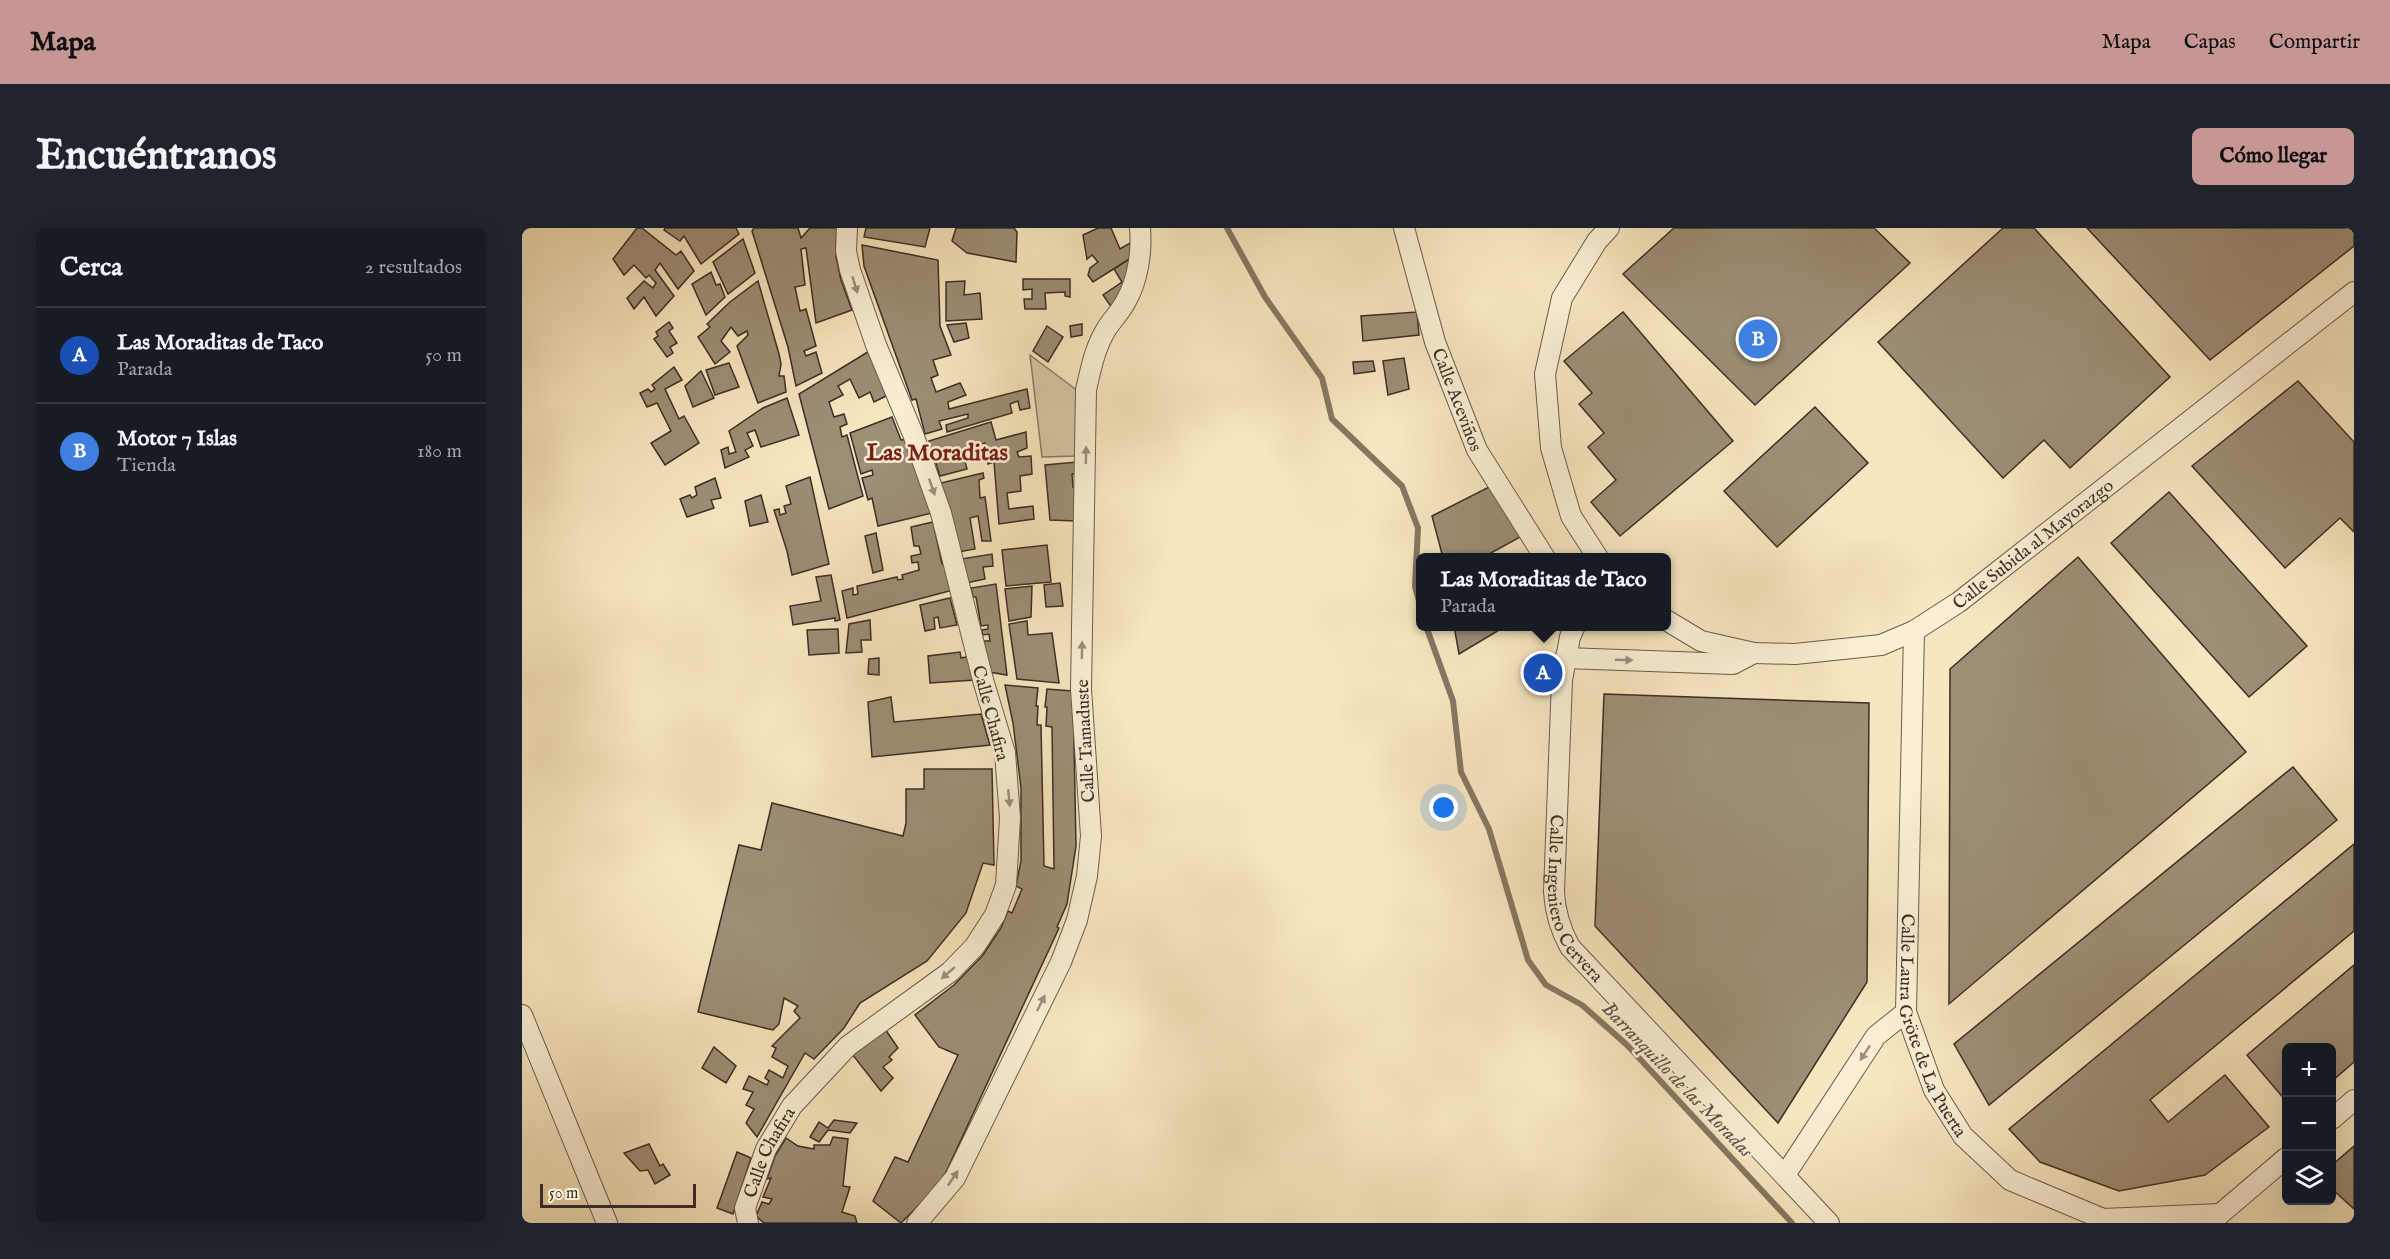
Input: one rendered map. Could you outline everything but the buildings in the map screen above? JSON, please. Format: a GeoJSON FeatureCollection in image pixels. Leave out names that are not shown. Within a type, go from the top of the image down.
{"type":"FeatureCollection","features":[{"type":"Feature","properties":{"kind":"street","name":"Calle Chafira"},"geometry":{"type":"LineString","coordinates":[[748,1223],[745,1208],[766,1149],[792,1106],[848,1046],[924,993],[963,959],[975,946],[995,915],[1006,885],[1010,818],[1005,753],[982,680],[941,513],[852,278],[846,251],[847,228]]}},
{"type":"Feature","properties":{"kind":"street","name":"Calle Tamaduste"},"geometry":{"type":"LineString","coordinates":[[917,1223],[955,1178],[1061,962],[1077,920],[1087,876],[1091,836],[1081,689],[1086,390],[1093,358],[1107,329],[1126,302],[1134,285],[1140,228]]}},
{"type":"Feature","properties":{"kind":"street","name":"Calle Aceviños"},"geometry":{"type":"LineString","coordinates":[[1404,228],[1435,342],[1477,450],[1542,553]]}},
{"type":"Feature","properties":{"kind":"street"},"geometry":{"type":"LineString","coordinates":[[1595,553],[1570,516],[1551,448],[1545,374],[1562,298],[1597,241],[1609,228]]}},
{"type":"Feature","properties":{"kind":"street","name":"Calle Subida al Mayorazgo"},"geometry":{"type":"LineString","coordinates":[[1671,623],[1701,641],[1754,653],[1795,654],[1881,645],[1914,631],[1959,602],[2354,292]]}},
{"type":"Feature","properties":{"kind":"street","name":"Calle Ingeniero Cervera"},"geometry":{"type":"LineString","coordinates":[[1573,631],[1565,658],[1562,680],[1554,892],[1555,906],[1563,935],[1570,947],[1830,1223]]}},
{"type":"Feature","properties":{"kind":"street","name":"Calle Laura Gröte de La Puerta"},"geometry":{"type":"LineString","coordinates":[[1914,631],[1906,1012],[1934,1090],[1963,1136],[2010,1180],[2103,1219],[2215,1219],[2282,1161]]}},
{"type":"Feature","properties":{"kind":"street"},"geometry":{"type":"LineString","coordinates":[[1565,658],[1732,664],[1754,653]]}},
{"type":"Feature","properties":{"kind":"street"},"geometry":{"type":"LineString","coordinates":[[1785,1175],[1876,1036],[1906,1012]]}},
{"type":"Feature","properties":{"kind":"street"},"geometry":{"type":"LineString","coordinates":[[522,1015],[607,1223]]}},
{"type":"Feature","properties":{"kind":"street"},"geometry":{"type":"LineString","coordinates":[[2336,1115],[2354,1100]]}},
{"type":"Feature","properties":{"kind":"shaded area"},"geometry":{"type":"Polygon","coordinates":[[[1030,355],[1078,391],[1076,456],[1042,457],[1030,355]]]}},
{"type":"Feature","properties":{"kind":"waterway","name":"Barranquillo de las Moradas"},"geometry":{"type":"LineString","coordinates":[[1227,228],[1265,297],[1322,378],[1332,419],[1402,486],[1418,528],[1417,553]]}},
{"type":"Feature","properties":{"kind":"waterway","name":"Barranquillo de las Moradas"},"geometry":{"type":"LineString","coordinates":[[1416,567],[1416,590]]}},
{"type":"Feature","properties":{"kind":"waterway","name":"Barranquillo de las Moradas"},"geometry":{"type":"LineString","coordinates":[[1428,631],[1453,701],[1461,772],[1489,829],[1528,960],[1546,985],[1582,1005],[1627,1045],[1792,1223]]}},
{"type":"Feature","properties":{"kind":"place","name":"Motor 7 Islas"},"geometry":{"type":"Point","coordinates":[1758,339]}},
{"type":"Feature","properties":{"kind":"place","name":"Las Moraditas de Taco"},"geometry":{"type":"Point","coordinates":[1543,673]}},
{"type":"Feature","properties":{"kind":"district","name":"Las Moraditas"},"geometry":{"type":"Point","coordinates":[937,452]}}]}
